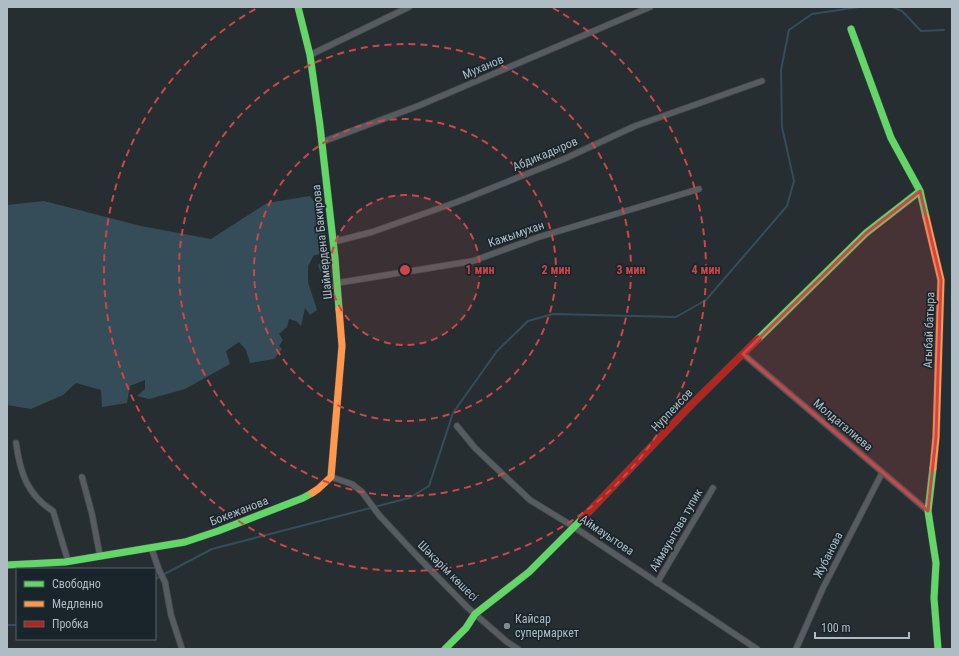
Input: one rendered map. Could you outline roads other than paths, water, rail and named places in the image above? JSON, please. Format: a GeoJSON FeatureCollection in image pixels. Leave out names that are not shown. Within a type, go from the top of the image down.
{"type":"FeatureCollection","features":[{"type":"Feature","properties":{"kind":"street","name":"Шаймердена Бакирова"},"geometry":{"type":"LineString","coordinates":[[298,7],[310,55],[322,142],[342,346],[331,477]]}},
{"type":"Feature","properties":{"kind":"street"},"geometry":{"type":"LineString","coordinates":[[310,55],[409,7]]}},
{"type":"Feature","properties":{"kind":"street","name":"Муханов"},"geometry":{"type":"LineString","coordinates":[[322,142],[425,103],[650,7]]}},
{"type":"Feature","properties":{"kind":"street","name":"Агыбай батыра"},"geometry":{"type":"LineString","coordinates":[[851,28],[891,138],[920,191],[941,280],[936,437],[928,511],[936,563],[934,598],[938,649]]}},
{"type":"Feature","properties":{"kind":"street","name":"Абдикадыров"},"geometry":{"type":"LineString","coordinates":[[333,242],[372,232],[457,202],[564,159],[635,126],[762,81]]}},
{"type":"Feature","properties":{"kind":"street","name":"Кажымухан"},"geometry":{"type":"LineString","coordinates":[[337,283],[473,261],[539,237],[699,189]]}},
{"type":"Feature","properties":{"kind":"street","name":"Нурпеисов"},"geometry":{"type":"LineString","coordinates":[[445,649],[466,628],[475,614],[529,572],[692,404],[866,232],[920,191]]}},
{"type":"Feature","properties":{"kind":"street","name":"Молдагалиева"},"geometry":{"type":"LineString","coordinates":[[743,354],[928,511]]}},
{"type":"Feature","properties":{"kind":"street","name":"Аймауытова"},"geometry":{"type":"LineString","coordinates":[[457,426],[474,448],[530,500],[574,527],[756,649]]}},
{"type":"Feature","properties":{"kind":"street"},"geometry":{"type":"LineString","coordinates":[[16,443],[18,463],[32,493],[42,504],[53,511],[68,561]]}},
{"type":"Feature","properties":{"kind":"street","name":"Жубанова"},"geometry":{"type":"LineString","coordinates":[[796,649],[823,588],[882,473]]}},
{"type":"Feature","properties":{"kind":"street","name":"Шәкәрім көшесі"},"geometry":{"type":"LineString","coordinates":[[331,477],[352,484],[362,492],[379,515],[416,556],[475,614],[507,642],[518,649]]}},
{"type":"Feature","properties":{"kind":"street","name":"Бокежанова"},"geometry":{"type":"LineString","coordinates":[[7,565],[68,561],[185,542],[218,531],[303,498],[318,489],[331,477]]}},
{"type":"Feature","properties":{"kind":"street"},"geometry":{"type":"LineString","coordinates":[[82,478],[92,514],[100,556]]}},
{"type":"Feature","properties":{"kind":"street","name":"Аймауытова тупик"},"geometry":{"type":"LineString","coordinates":[[657,583],[713,488]]}},
{"type":"Feature","properties":{"kind":"street"},"geometry":{"type":"LineString","coordinates":[[151,547],[158,570],[165,582],[171,615],[182,649]]}},
{"type":"Feature","properties":{"kind":"street"},"geometry":{"type":"LineString","coordinates":[[507,642],[509,649]]}},
{"type":"Feature","properties":{"kind":"water"},"geometry":{"type":"Polygon","coordinates":[[[310,196],[321,210],[328,250],[329,269],[321,273],[318,265],[323,260],[323,254],[314,255],[308,266],[308,282],[317,310],[310,315],[305,308],[301,326],[296,321],[289,319],[287,327],[279,334],[283,340],[279,346],[282,349],[274,359],[250,363],[246,350],[239,342],[226,351],[230,364],[185,389],[149,399],[137,396],[145,389],[145,380],[130,386],[127,403],[102,407],[101,390],[76,383],[63,395],[31,409],[7,405],[7,205],[44,201],[141,226],[211,239],[267,203],[310,196]]]}},
{"type":"Feature","properties":{"kind":"waterway"},"geometry":{"type":"LineString","coordinates":[[156,578],[212,549],[409,498],[429,486],[453,413],[497,351],[528,321],[553,314],[676,317],[706,300],[787,206],[794,181],[782,127],[781,70],[789,30],[812,14],[859,7]]}},
{"type":"Feature","properties":{"kind":"waterway"},"geometry":{"type":"LineString","coordinates":[[892,7],[902,11],[921,31],[944,30]]}},
{"type":"Feature","properties":{"kind":"waterway"},"geometry":{"type":"LineString","coordinates":[[7,625],[16,625]]}},
{"type":"Feature","properties":{"kind":"place","name":"Кайсар супермаркет"},"geometry":{"type":"Point","coordinates":[507,626]}}]}
